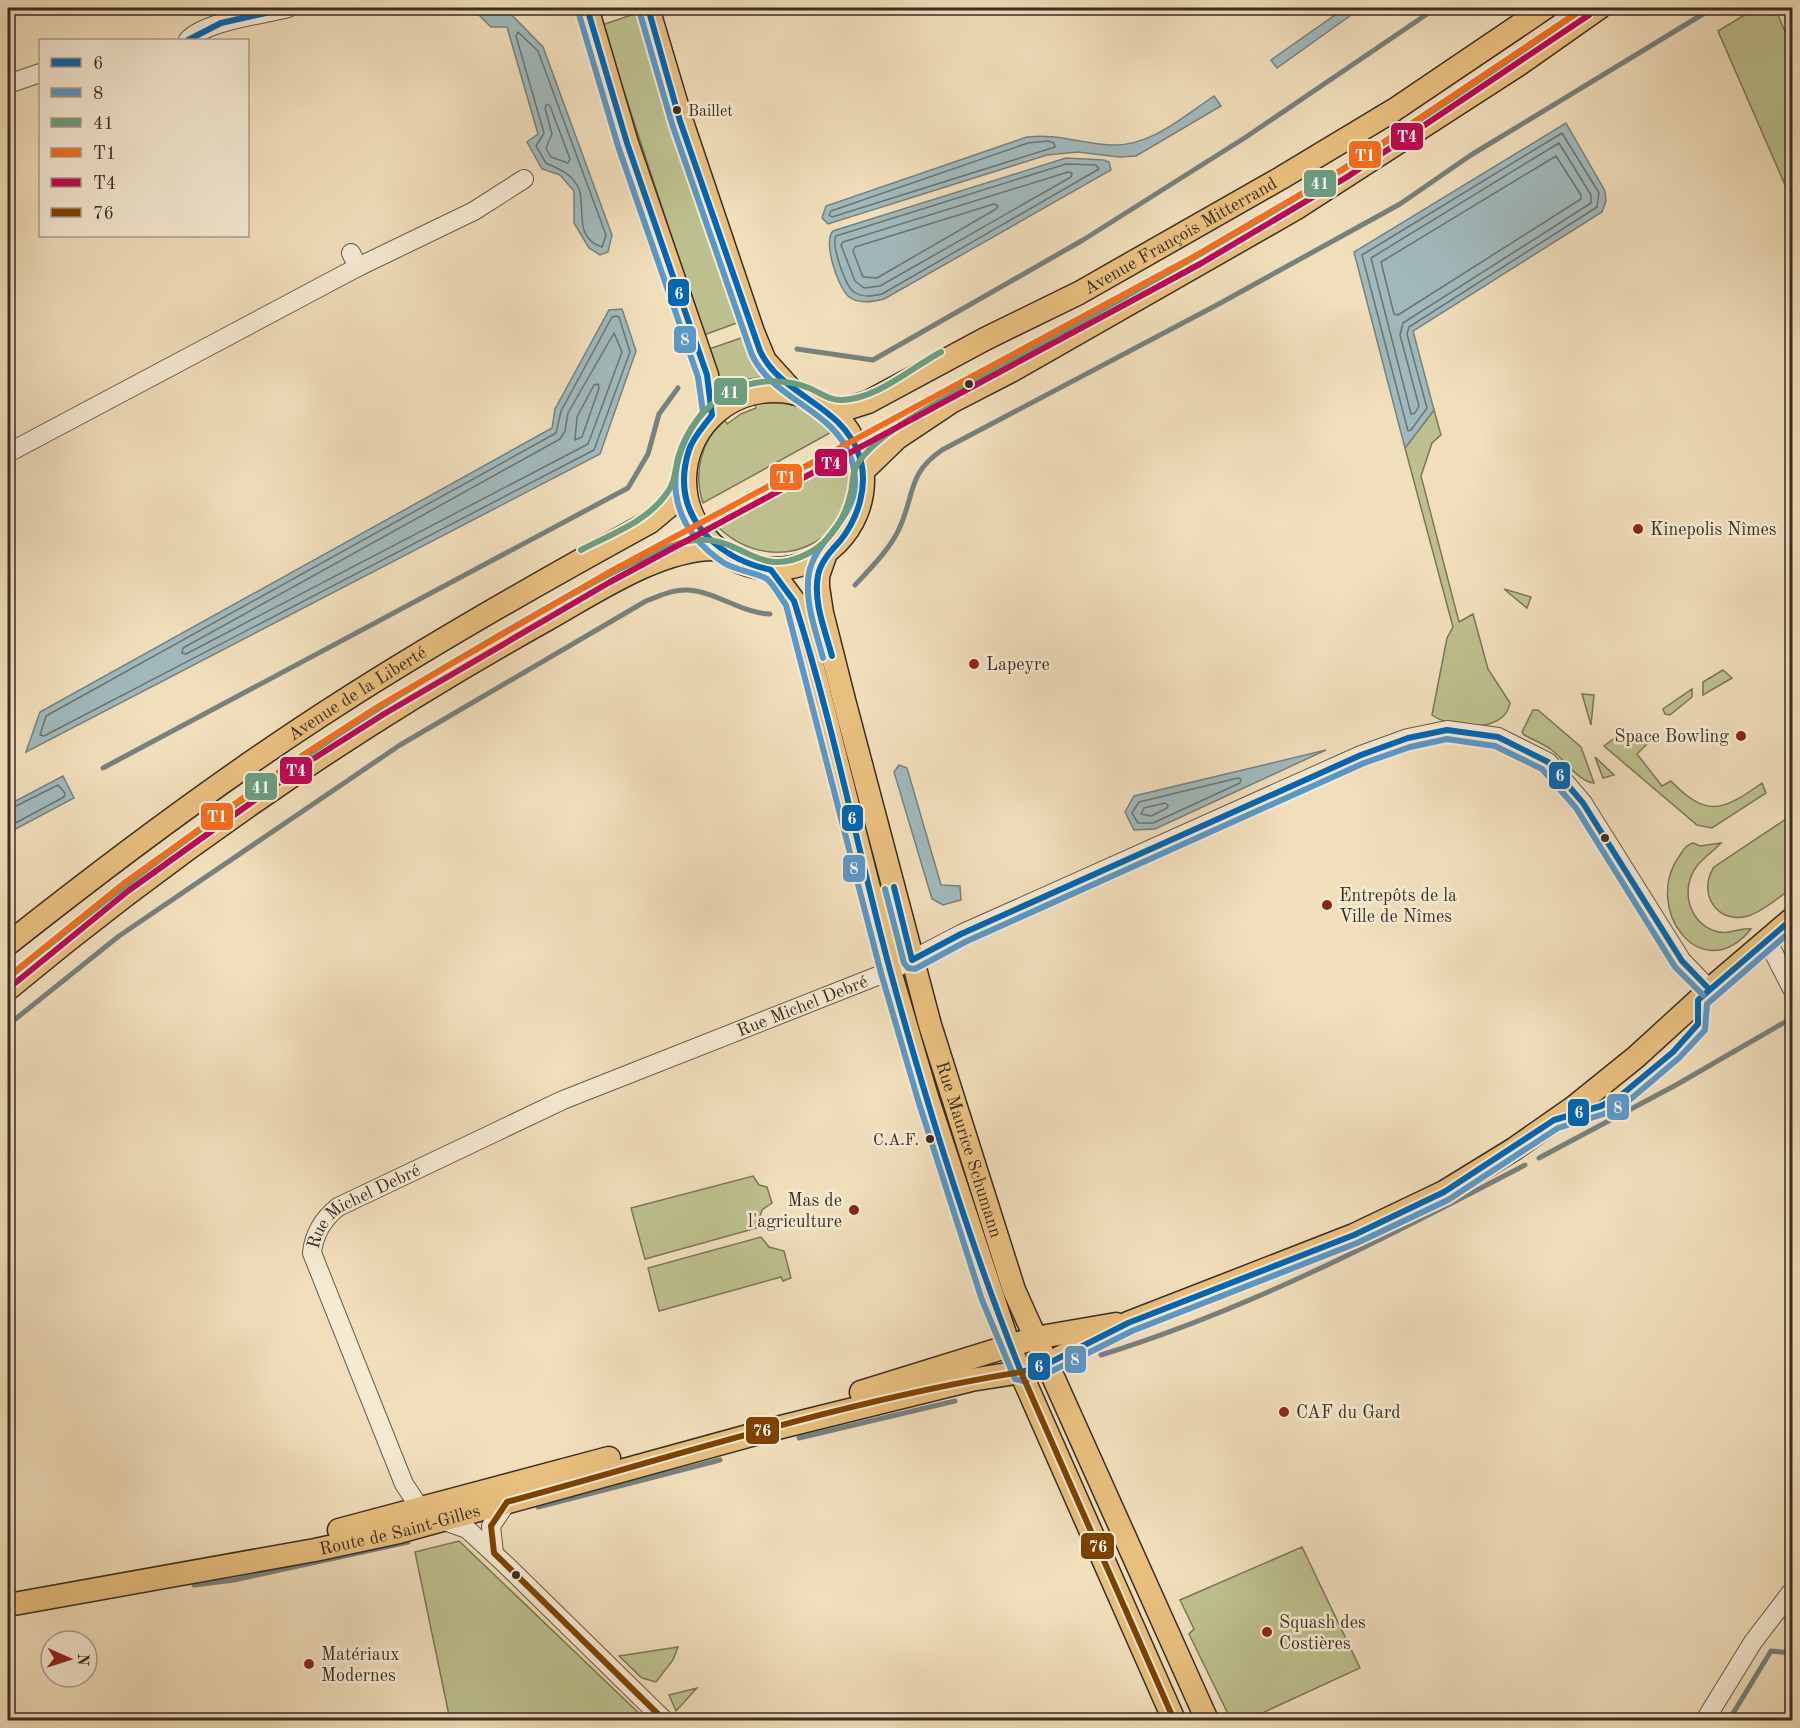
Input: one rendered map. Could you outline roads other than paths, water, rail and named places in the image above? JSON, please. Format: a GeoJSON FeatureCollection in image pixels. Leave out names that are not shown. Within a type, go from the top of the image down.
{"type":"FeatureCollection","features":[{"type":"Feature","properties":{"kind":"main road"},"geometry":{"type":"LineString","coordinates":[[587,8],[627,143],[707,375],[712,415]]}},
{"type":"Feature","properties":{"kind":"main road"},"geometry":{"type":"LineString","coordinates":[[648,8],[678,111],[753,332],[765,361],[794,393]]}},
{"type":"Feature","properties":{"kind":"main road","name":"Avenue François Mitterrand"},"geometry":{"type":"LineString","coordinates":[[829,410],[849,408],[868,402],[985,339],[1079,293],[1394,110],[1545,8]]}},
{"type":"Feature","properties":{"kind":"main road","name":"Avenue François Mitterrand"},"geometry":{"type":"LineString","coordinates":[[863,471],[897,438],[951,402],[1013,370],[1295,209],[1518,66],[1599,8]]}},
{"type":"Feature","properties":{"kind":"main road"},"geometry":{"type":"LineString","coordinates":[[769,391],[794,393],[829,410],[854,441],[863,471],[862,490],[855,517],[840,540],[826,553],[801,566],[771,570],[738,563],[716,549],[692,517],[684,480],[689,450],[696,435],[712,415],[743,395],[769,391]]}},
{"type":"Feature","properties":{"kind":"main road","name":"Avenue de la Liberté"},"geometry":{"type":"LineString","coordinates":[[8,944],[156,829],[337,705],[449,636],[650,522],[668,507],[684,480]]}},
{"type":"Feature","properties":{"kind":"main road","name":"Avenue de la Liberté"},"geometry":{"type":"LineString","coordinates":[[8,989],[122,897],[220,825],[481,656],[646,567],[693,550],[716,549]]}},
{"type":"Feature","properties":{"kind":"main road","name":"Rue Maurice Schumann"},"geometry":{"type":"LineString","coordinates":[[826,553],[818,576],[822,614],[930,1025],[1011,1279],[1035,1338],[1207,1720]]}},
{"type":"Feature","properties":{"kind":"main road","name":"Rue Maurice Schumann"},"geometry":{"type":"LineString","coordinates":[[771,570],[794,601],[804,632],[890,971],[927,1097],[1009,1346],[1174,1720]]}},
{"type":"Feature","properties":{"kind":"main road","name":"Route de Saint-Gilles"},"geometry":{"type":"LineString","coordinates":[[8,1605],[315,1550],[442,1520],[825,1415],[971,1380],[1021,1372],[1047,1364],[1128,1323],[1354,1235],[1444,1192],[1514,1149],[1574,1107],[1636,1057],[1709,989],[1792,919]]}},
{"type":"Feature","properties":{"kind":"main road","name":"Route de Saint-Gilles"},"geometry":{"type":"LineString","coordinates":[[8,1593],[354,1527],[889,1385],[1035,1338],[1096,1326],[1128,1323]]}},
{"type":"Feature","properties":{"kind":"street"},"geometry":{"type":"LineString","coordinates":[[189,39],[194,34],[218,26],[288,8]]}},
{"type":"Feature","properties":{"kind":"street"},"geometry":{"type":"LineString","coordinates":[[15,82],[39,73]]}},
{"type":"Feature","properties":{"kind":"street"},"geometry":{"type":"LineString","coordinates":[[15,82],[39,88]]}},
{"type":"Feature","properties":{"kind":"street"},"geometry":{"type":"LineString","coordinates":[[8,453],[354,260],[474,211],[524,179]]}},
{"type":"Feature","properties":{"kind":"street","name":"Rue Michel Debré"},"geometry":{"type":"LineString","coordinates":[[420,1508],[404,1484],[312,1253],[313,1244],[325,1217],[338,1207],[563,1100],[890,971],[961,934],[1361,755],[1408,738],[1447,730],[1498,737],[1548,762],[1583,802],[1682,961],[1709,989]]}},
{"type":"Feature","properties":{"kind":"street"},"geometry":{"type":"LineString","coordinates":[[1767,940],[1792,989]]}},
{"type":"Feature","properties":{"kind":"street"},"geometry":{"type":"LineString","coordinates":[[494,1553],[491,1526],[507,1502]]}},
{"type":"Feature","properties":{"kind":"street"},"geometry":{"type":"LineString","coordinates":[[420,1508],[442,1520],[467,1529],[664,1720]]}},
{"type":"Feature","properties":{"kind":"street"},"geometry":{"type":"LineString","coordinates":[[1705,1720],[1753,1642],[1792,1591]]}},
{"type":"Feature","properties":{"kind":"water"},"geometry":{"type":"Polygon","coordinates":[[[462,8],[505,8],[543,47],[612,235],[608,252],[600,255],[589,248],[574,223],[574,191],[560,175],[542,169],[527,142],[538,134],[507,27],[491,27],[478,14],[463,11],[462,8]]]}},
{"type":"Feature","properties":{"kind":"water"},"geometry":{"type":"Polygon","coordinates":[[[1345,8],[1361,8],[1277,68],[1271,60],[1345,8]]]}},
{"type":"Feature","properties":{"kind":"water"},"geometry":{"type":"Polygon","coordinates":[[[1214,96],[1221,106],[1136,156],[1119,157],[1078,152],[1047,155],[828,224],[822,218],[826,206],[1027,137],[1048,136],[1111,145],[1139,141],[1165,129],[1214,96]]]}},
{"type":"Feature","properties":{"kind":"water"},"geometry":{"type":"Polygon","coordinates":[[[1566,123],[1605,191],[1606,201],[1602,212],[1413,331],[1434,410],[1405,448],[1354,252],[1566,123]]]}},
{"type":"Feature","properties":{"kind":"water"},"geometry":{"type":"Polygon","coordinates":[[[1066,158],[1104,160],[1109,162],[1111,170],[884,299],[861,302],[852,299],[844,290],[830,254],[830,236],[833,231],[1066,158]]]}},
{"type":"Feature","properties":{"kind":"water"},"geometry":{"type":"Polygon","coordinates":[[[622,309],[636,351],[600,454],[26,752],[40,712],[552,428],[555,409],[609,310],[622,309]]]}},
{"type":"Feature","properties":{"kind":"water"},"geometry":{"type":"Polygon","coordinates":[[[1326,750],[1155,829],[1134,830],[1125,812],[1134,796],[1326,750]]]}},
{"type":"Feature","properties":{"kind":"water"},"geometry":{"type":"Polygon","coordinates":[[[899,765],[907,768],[941,885],[960,886],[961,900],[943,905],[932,899],[894,772],[899,765]]]}},
{"type":"Feature","properties":{"kind":"water"},"geometry":{"type":"Polygon","coordinates":[[[63,776],[74,798],[8,833],[8,805],[63,776]]]}},
{"type":"Feature","properties":{"kind":"waterway"},"geometry":{"type":"LineString","coordinates":[[797,349],[873,360],[1083,240],[1246,137],[1436,8]]}},
{"type":"Feature","properties":{"kind":"waterway"},"geometry":{"type":"LineString","coordinates":[[855,585],[890,544],[904,517],[917,477],[931,459],[942,450],[1215,306],[1400,204],[1471,155],[1713,8]]}},
{"type":"Feature","properties":{"kind":"waterway"},"geometry":{"type":"LineString","coordinates":[[103,768],[628,488],[648,454],[659,414],[678,388]]}},
{"type":"Feature","properties":{"kind":"waterway"},"geometry":{"type":"LineString","coordinates":[[8,1025],[119,936],[400,745],[646,601],[672,592],[688,590],[709,594],[759,613],[770,614]]}},
{"type":"Feature","properties":{"kind":"waterway"},"geometry":{"type":"LineString","coordinates":[[1539,1158],[1676,1085],[1792,1018]]}},
{"type":"Feature","properties":{"kind":"waterway"},"geometry":{"type":"LineString","coordinates":[[1101,1355],[1156,1337],[1264,1294],[1369,1245],[1525,1165]]}},
{"type":"Feature","properties":{"kind":"waterway"},"geometry":{"type":"LineString","coordinates":[[799,1438],[955,1401]]}},
{"type":"Feature","properties":{"kind":"waterway"},"geometry":{"type":"LineString","coordinates":[[538,1507],[720,1460]]}},
{"type":"Feature","properties":{"kind":"waterway"},"geometry":{"type":"LineString","coordinates":[[194,1585],[234,1580],[408,1542]]}},
{"type":"Feature","properties":{"kind":"waterway"},"geometry":{"type":"LineString","coordinates":[[1729,1720],[1771,1651],[1792,1653]]}},
{"type":"Feature","properties":{"kind":"place","name":"Baillet"},"geometry":{"type":"Point","coordinates":[677,110]}},
{"type":"Feature","properties":{"kind":"place","name":"Kinepolis Nîmes"},"geometry":{"type":"Point","coordinates":[1638,529]}},
{"type":"Feature","properties":{"kind":"place","name":"Lapeyre"},"geometry":{"type":"Point","coordinates":[974,664]}},
{"type":"Feature","properties":{"kind":"place","name":"Space Bowling"},"geometry":{"type":"Point","coordinates":[1741,736]}},
{"type":"Feature","properties":{"kind":"place","name":"Entrepôts de la Ville de Nîmes"},"geometry":{"type":"Point","coordinates":[1327,905]}},
{"type":"Feature","properties":{"kind":"place","name":"C.A.F."},"geometry":{"type":"Point","coordinates":[930,1139]}},
{"type":"Feature","properties":{"kind":"place","name":"Mas de l'agriculture"},"geometry":{"type":"Point","coordinates":[854,1210]}},
{"type":"Feature","properties":{"kind":"place","name":"CAF du Gard"},"geometry":{"type":"Point","coordinates":[1284,1412]}},
{"type":"Feature","properties":{"kind":"place","name":"Squash des Costières"},"geometry":{"type":"Point","coordinates":[1267,1632]}},
{"type":"Feature","properties":{"kind":"place","name":"Matériaux Modernes"},"geometry":{"type":"Point","coordinates":[309,1664]}}]}
